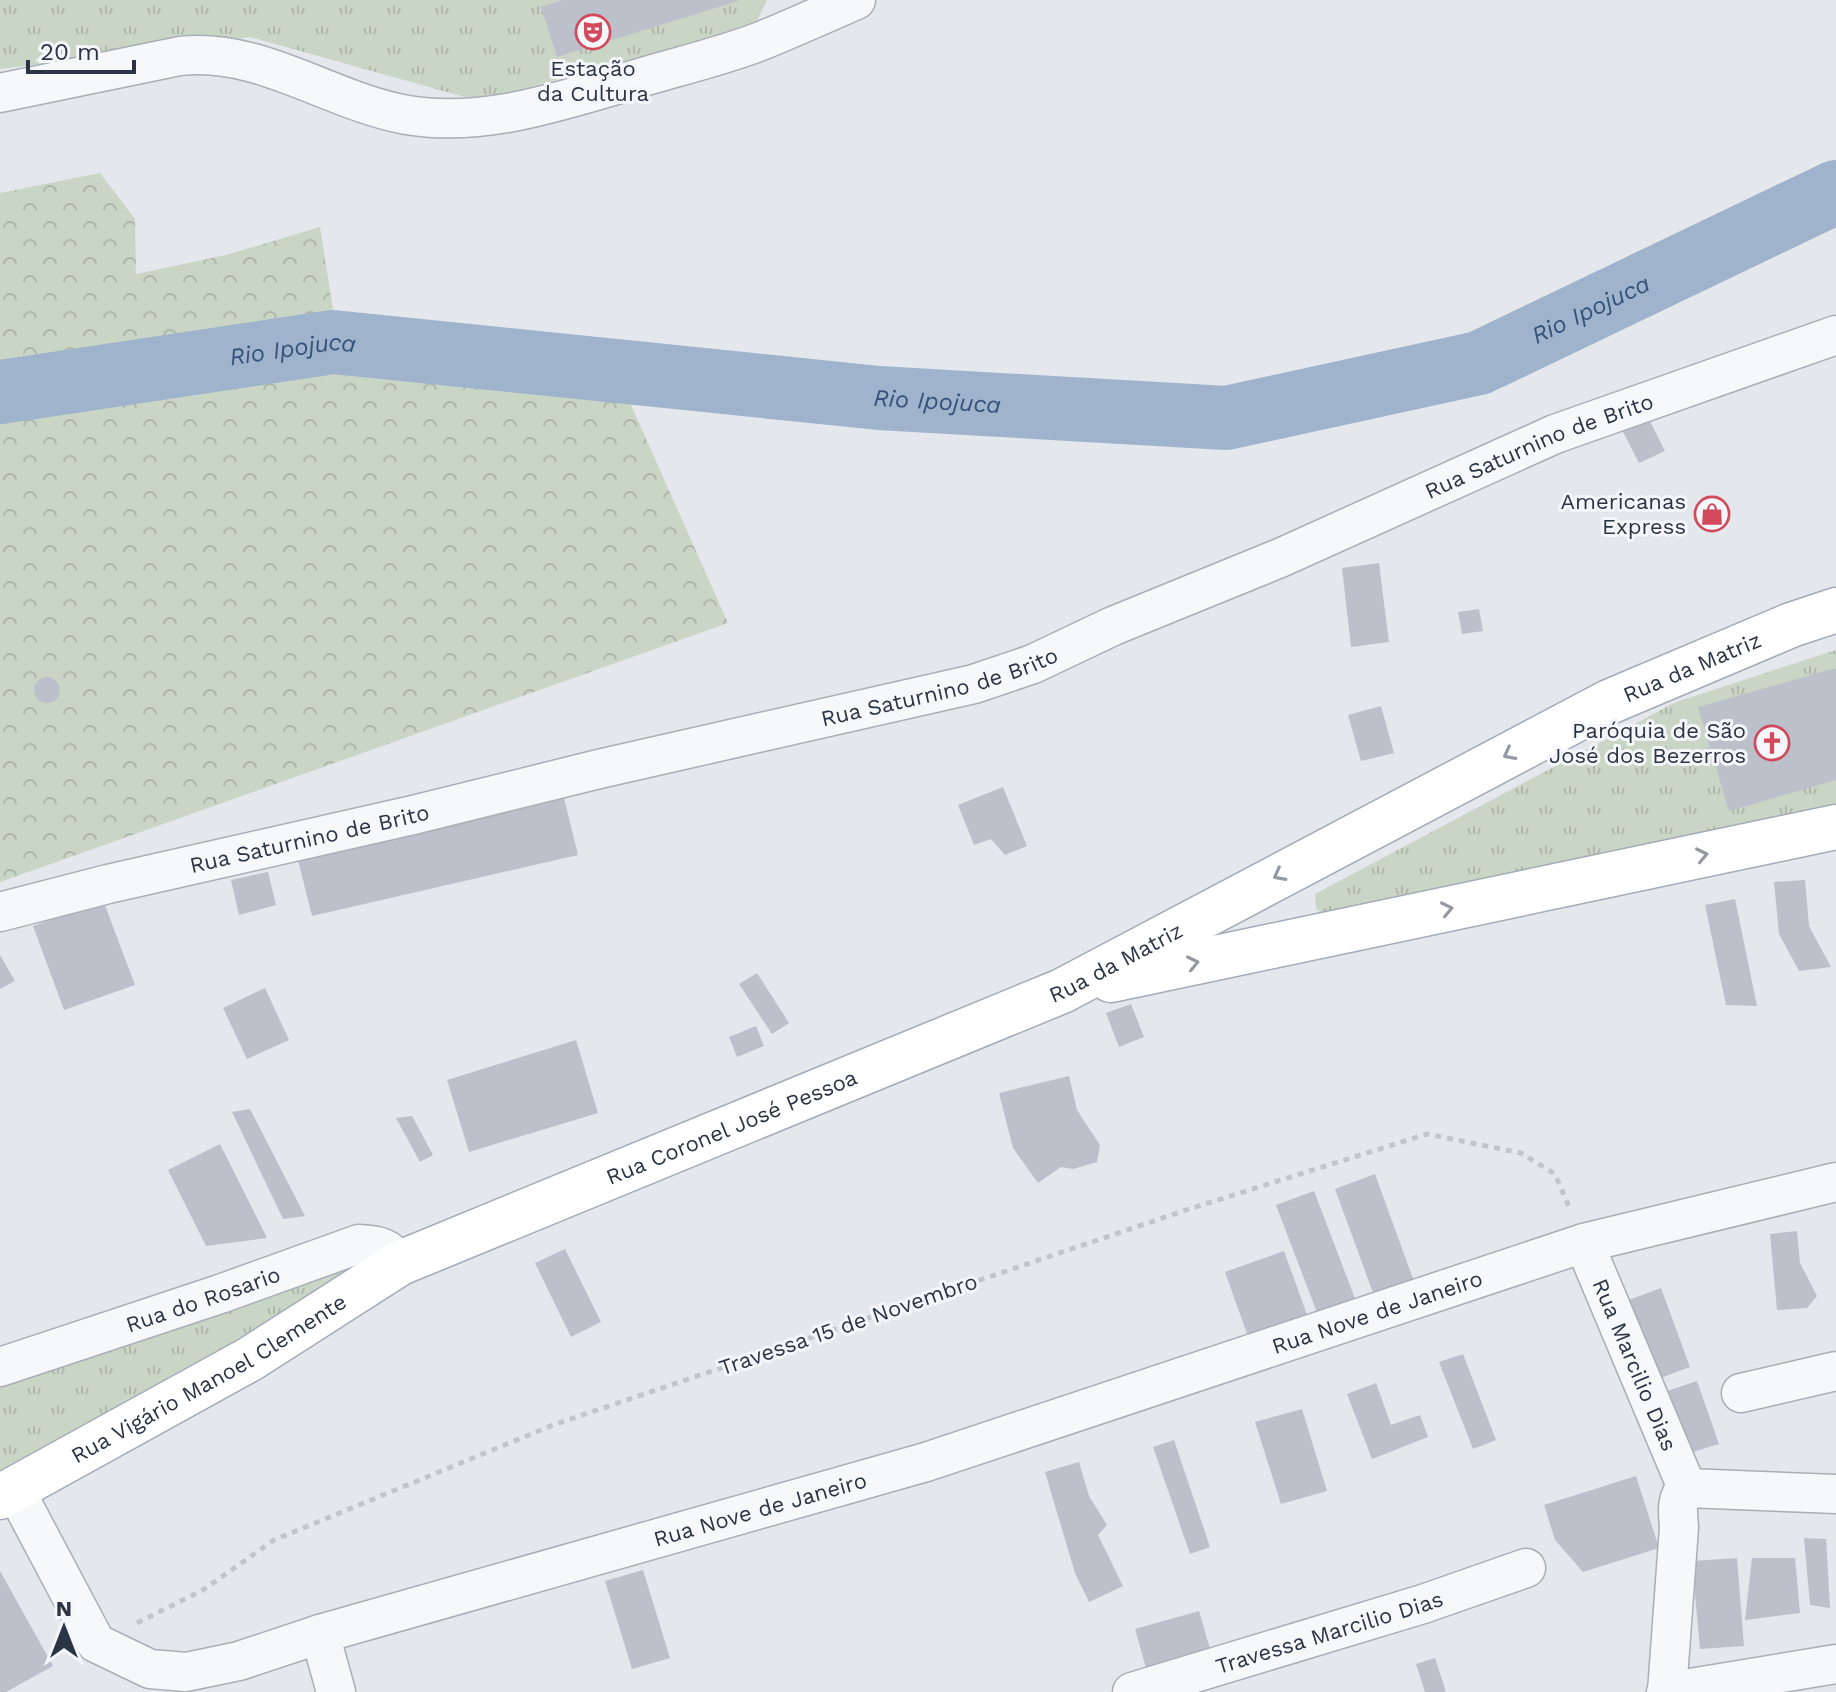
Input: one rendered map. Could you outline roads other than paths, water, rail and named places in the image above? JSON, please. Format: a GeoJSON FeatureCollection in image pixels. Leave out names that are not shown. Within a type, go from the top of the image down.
{"type":"FeatureCollection","features":[{"type":"Feature","properties":{"kind":"main road","name":"Rua da Matriz"},"geometry":{"type":"LineString","coordinates":[[1062,991],[1609,702],[1791,625],[1836,610]]}},
{"type":"Feature","properties":{"kind":"main road","name":"Rua da Matriz"},"geometry":{"type":"LineString","coordinates":[[1062,991],[1836,827]]}},
{"type":"Feature","properties":{"kind":"main road","name":"Rua Coronel José Pessoa"},"geometry":{"type":"LineString","coordinates":[[400,1263],[1062,991]]}},
{"type":"Feature","properties":{"kind":"main road","name":"Rua Vigário Manoel Clemente"},"geometry":{"type":"LineString","coordinates":[[8,1493],[250,1359],[400,1263]]}},
{"type":"Feature","properties":{"kind":"street"},"geometry":{"type":"LineString","coordinates":[[0,93],[206,53],[234,56],[270,67],[348,99],[403,114],[442,120],[494,115],[556,103],[759,42],[856,0]]}},
{"type":"Feature","properties":{"kind":"street","name":"Rua Saturnino de Brito"},"geometry":{"type":"LineString","coordinates":[[0,912],[599,769],[974,684],[1033,664],[1113,626],[1280,558],[1555,434],[1836,335]]}},
{"type":"Feature","properties":{"kind":"street","name":"Rua Nove de Janeiro"},"geometry":{"type":"LineString","coordinates":[[8,1493],[96,1643],[150,1669],[186,1672],[239,1661],[320,1634],[926,1462],[1584,1243],[1836,1182]]}},
{"type":"Feature","properties":{"kind":"street","name":"Rua Marcilio Dias"},"geometry":{"type":"LineString","coordinates":[[1584,1243],[1687,1488]]}},
{"type":"Feature","properties":{"kind":"street","name":"Rua do Rosario"},"geometry":{"type":"LineString","coordinates":[[0,1367],[359,1244],[381,1245],[392,1251],[400,1263]]}},
{"type":"Feature","properties":{"kind":"street"},"geometry":{"type":"LineString","coordinates":[[1741,1393],[1836,1371]]}},
{"type":"Feature","properties":{"kind":"street"},"geometry":{"type":"LineString","coordinates":[[1836,1494],[1687,1488],[1681,1493],[1666,1692],[1836,1664]]}},
{"type":"Feature","properties":{"kind":"street","name":"Travessa Marcilio Dias"},"geometry":{"type":"LineString","coordinates":[[1132,1692],[1423,1604],[1526,1568]]}},
{"type":"Feature","properties":{"kind":"street"},"geometry":{"type":"LineString","coordinates":[[320,1634],[336,1692]]}},
{"type":"Feature","properties":{"kind":"waterway","name":"Rio Ipojuca"},"geometry":{"type":"LineString","coordinates":[[0,392],[333,342],[879,398],[1226,418],[1479,363],[1836,192]]}},
{"type":"Feature","properties":{"kind":"place","name":"Estação da Cultura"},"geometry":{"type":"Point","coordinates":[593,32]}},
{"type":"Feature","properties":{"kind":"place","name":"Americanas Express"},"geometry":{"type":"Point","coordinates":[1712,514]}},
{"type":"Feature","properties":{"kind":"place","name":"Paróquia de São José dos Bezerros"},"geometry":{"type":"Point","coordinates":[1772,743]}}]}
